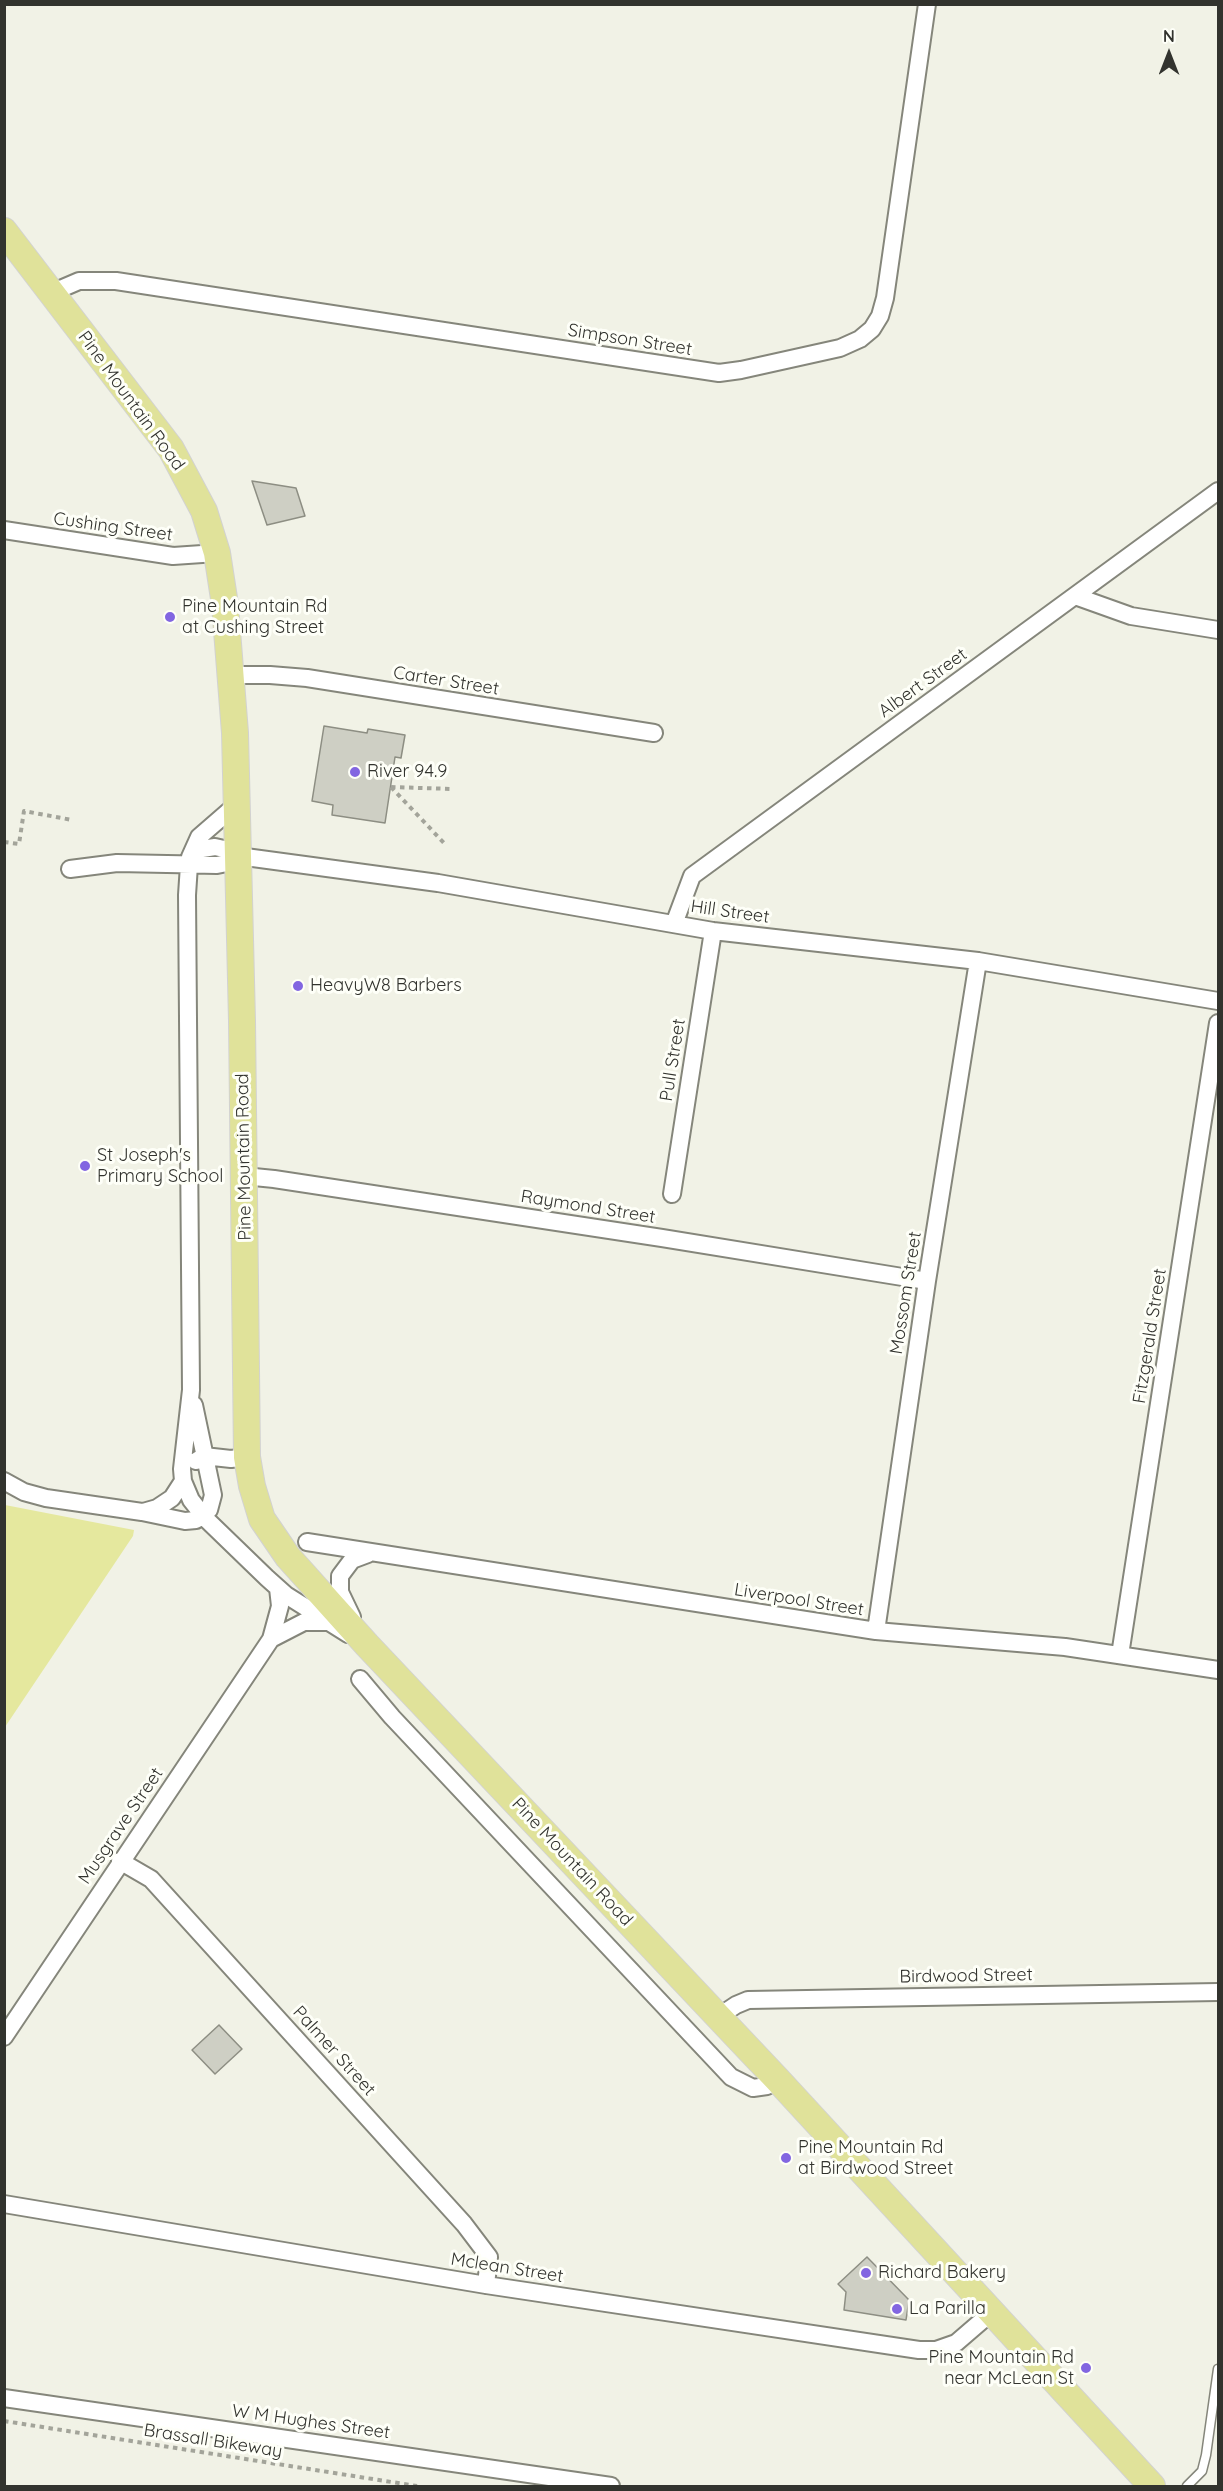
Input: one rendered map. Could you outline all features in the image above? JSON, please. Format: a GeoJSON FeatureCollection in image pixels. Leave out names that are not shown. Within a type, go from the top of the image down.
{"type":"FeatureCollection","features":[{"type":"Feature","properties":{"kind":"main road","name":"Pine Mountain Road"},"geometry":{"type":"LineString","coordinates":[[4,231],[171,449],[201,504],[217,553],[232,675],[238,856],[247,1457],[256,1505],[268,1528],[308,1580],[367,1645],[777,2079],[1152,2487]]}},
{"type":"Feature","properties":{"kind":"street","name":"Simpson Street"},"geometry":{"type":"LineString","coordinates":[[51,293],[79,281],[116,281],[720,373],[840,348],[860,339],[872,329],[880,316],[885,298],[927,4]]}},
{"type":"Feature","properties":{"kind":"street","name":"Albert Street"},"geometry":{"type":"LineString","coordinates":[[674,924],[692,876],[1218,491]]}},
{"type":"Feature","properties":{"kind":"street","name":"Cushing Street"},"geometry":{"type":"LineString","coordinates":[[4,530],[173,556],[217,553]]}},
{"type":"Feature","properties":{"kind":"street"},"geometry":{"type":"LineString","coordinates":[[1075,596],[1131,616],[1218,630]]}},
{"type":"Feature","properties":{"kind":"street","name":"Carter Street"},"geometry":{"type":"LineString","coordinates":[[232,675],[307,678],[654,733]]}},
{"type":"Feature","properties":{"kind":"street"},"geometry":{"type":"LineString","coordinates":[[142,1512],[158,1508],[172,1498],[183,1475],[191,1390],[187,895],[189,863],[199,837],[237,804]]}},
{"type":"Feature","properties":{"kind":"street"},"geometry":{"type":"LineString","coordinates":[[189,863],[195,852],[215,847],[238,856]]}},
{"type":"Feature","properties":{"kind":"street","name":"Hill Street"},"geometry":{"type":"LineString","coordinates":[[238,856],[438,883],[713,931],[978,961],[1218,1001]]}},
{"type":"Feature","properties":{"kind":"street"},"geometry":{"type":"LineString","coordinates":[[70,869],[117,863],[189,863]]}},
{"type":"Feature","properties":{"kind":"street","name":"Pull Street"},"geometry":{"type":"LineString","coordinates":[[672,1194],[713,931]]}},
{"type":"Feature","properties":{"kind":"street","name":"Mossom Street"},"geometry":{"type":"LineString","coordinates":[[876,1631],[927,1281],[978,961]]}},
{"type":"Feature","properties":{"kind":"street","name":"Fitzgerald Street"},"geometry":{"type":"LineString","coordinates":[[1120,1655],[1218,1023]]}},
{"type":"Feature","properties":{"kind":"street","name":"Raymond Street"},"geometry":{"type":"LineString","coordinates":[[244,1176],[662,1238],[927,1281]]}},
{"type":"Feature","properties":{"kind":"street"},"geometry":{"type":"LineString","coordinates":[[9,1485],[46,1498],[188,1521],[203,1515],[209,1510],[213,1499],[191,1390]]}},
{"type":"Feature","properties":{"kind":"street"},"geometry":{"type":"LineString","coordinates":[[183,1475],[204,1456],[231,1459],[247,1457]]}},
{"type":"Feature","properties":{"kind":"street","name":"Pine Mountain Road"},"geometry":{"type":"LineString","coordinates":[[183,1475],[191,1500],[203,1515],[278,1588],[367,1645]]}},
{"type":"Feature","properties":{"kind":"street","name":"Liverpool Street"},"geometry":{"type":"LineString","coordinates":[[307,1542],[876,1631],[1065,1647],[1218,1670]]}},
{"type":"Feature","properties":{"kind":"street","name":"Liverpool Street"},"geometry":{"type":"LineString","coordinates":[[367,1645],[342,1600],[339,1583],[340,1573],[352,1560],[363,1555],[375,1554]]}},
{"type":"Feature","properties":{"kind":"street","name":"Musgrave Street"},"geometry":{"type":"LineString","coordinates":[[4,2037],[271,1639],[280,1605],[278,1588]]}},
{"type":"Feature","properties":{"kind":"street","name":"Musgrave Street"},"geometry":{"type":"LineString","coordinates":[[271,1639],[304,1622],[328,1622]]}},
{"type":"Feature","properties":{"kind":"street","name":"Pine Mountain Road"},"geometry":{"type":"LineString","coordinates":[[360,1679],[392,1717],[731,2077],[753,2088],[766,2086],[777,2079]]}},
{"type":"Feature","properties":{"kind":"street","name":"Palmer Street"},"geometry":{"type":"LineString","coordinates":[[120,1861],[151,1879],[465,2224],[489,2257],[486,2285]]}},
{"type":"Feature","properties":{"kind":"street","name":"Birdwood Street"},"geometry":{"type":"LineString","coordinates":[[718,2017],[741,2002],[769,1999],[1218,1992]]}},
{"type":"Feature","properties":{"kind":"street","name":"Mclean Street"},"geometry":{"type":"LineString","coordinates":[[4,2204],[486,2285],[920,2350],[936,2350],[956,2343],[992,2312]]}},
{"type":"Feature","properties":{"kind":"street","name":"W M Hughes Street"},"geometry":{"type":"LineString","coordinates":[[4,2398],[611,2487]]}},
{"type":"Feature","properties":{"kind":"lane"},"geometry":{"type":"LineString","coordinates":[[1187,2487],[1202,2471],[1218,2369]]}},
{"type":"Feature","properties":{"kind":"path"},"geometry":{"type":"LineString","coordinates":[[444,843],[391,787],[452,789]]}},
{"type":"Feature","properties":{"kind":"path"},"geometry":{"type":"LineString","coordinates":[[4,842],[19,844],[24,811],[72,820]]}},
{"type":"Feature","properties":{"kind":"path","name":"Brassall Bikeway"},"geometry":{"type":"LineString","coordinates":[[4,2421],[417,2487]]}},
{"type":"Feature","properties":{"kind":"green space"},"geometry":{"type":"Polygon","coordinates":[[[5,1505],[134,1530],[133,1536],[5,1727],[5,1505]]]}},
{"type":"Feature","properties":{"kind":"building"},"geometry":{"type":"Polygon","coordinates":[[[252,481],[296,488],[305,516],[267,525],[252,481]]]}},
{"type":"Feature","properties":{"kind":"building","name":"River 94.9"},"geometry":{"type":"Polygon","coordinates":[[[324,726],[367,733],[368,729],[405,735],[401,758],[395,757],[385,823],[332,815],[333,805],[312,801],[324,726]]]}},
{"type":"Feature","properties":{"kind":"building"},"geometry":{"type":"Polygon","coordinates":[[[219,2025],[242,2049],[215,2074],[192,2050],[219,2025]]]}},
{"type":"Feature","properties":{"kind":"building"},"geometry":{"type":"Polygon","coordinates":[[[867,2257],[909,2300],[906,2320],[844,2310],[846,2292],[838,2284],[867,2257]]]}},
{"type":"Feature","properties":{"kind":"place","name":"Pine Mountain Rd at Cushing Street"},"geometry":{"type":"Point","coordinates":[170,617]}},
{"type":"Feature","properties":{"kind":"place","name":"River 94.9"},"geometry":{"type":"Point","coordinates":[355,772]}},
{"type":"Feature","properties":{"kind":"place","name":"HeavyW8 Barbers"},"geometry":{"type":"Point","coordinates":[298,986]}},
{"type":"Feature","properties":{"kind":"place","name":"St Joseph's Primary School"},"geometry":{"type":"Point","coordinates":[85,1166]}},
{"type":"Feature","properties":{"kind":"place","name":"Pine Mountain Rd at Birdwood Street"},"geometry":{"type":"Point","coordinates":[786,2158]}},
{"type":"Feature","properties":{"kind":"place","name":"Richard Bakery"},"geometry":{"type":"Point","coordinates":[866,2273]}},
{"type":"Feature","properties":{"kind":"place","name":"La Parilla"},"geometry":{"type":"Point","coordinates":[897,2309]}},
{"type":"Feature","properties":{"kind":"place","name":"Pine Mountain Rd near McLean St"},"geometry":{"type":"Point","coordinates":[1086,2368]}}]}
